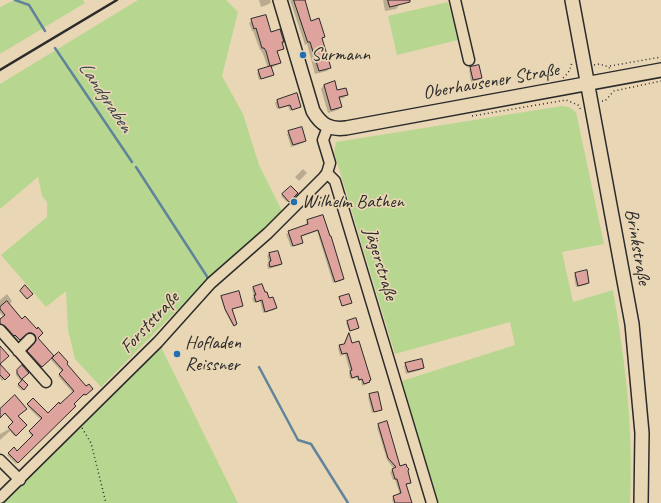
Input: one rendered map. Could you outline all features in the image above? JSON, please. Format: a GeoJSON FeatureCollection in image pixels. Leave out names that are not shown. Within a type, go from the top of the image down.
{"type":"FeatureCollection","features":[{"type":"Feature","properties":{"kind":"main road"},"geometry":{"type":"LineString","coordinates":[[280,0],[313,111],[321,122],[328,127]]}},
{"type":"Feature","properties":{"kind":"main road","name":"Brinkstraße"},"geometry":{"type":"LineString","coordinates":[[572,0],[587,84],[584,104],[632,324],[642,433],[641,503]]}},
{"type":"Feature","properties":{"kind":"main road","name":"Oberhausener Straße"},"geometry":{"type":"LineString","coordinates":[[328,127],[338,129],[346,128],[566,94],[587,84],[661,70]]}},
{"type":"Feature","properties":{"kind":"street"},"geometry":{"type":"LineString","coordinates":[[455,0],[469,60]]}},
{"type":"Feature","properties":{"kind":"street"},"geometry":{"type":"LineString","coordinates":[[327,173],[330,163],[323,140],[328,127]]}},
{"type":"Feature","properties":{"kind":"street","name":"Forststraße"},"geometry":{"type":"LineString","coordinates":[[0,498],[20,480],[158,342],[211,283],[268,233],[327,173]]}},
{"type":"Feature","properties":{"kind":"street","name":"Jägerstraße"},"geometry":{"type":"LineString","coordinates":[[327,173],[335,181],[432,503]]}},
{"type":"Feature","properties":{"kind":"street"},"geometry":{"type":"LineString","coordinates":[[0,332],[46,382]]}},
{"type":"Feature","properties":{"kind":"street"},"geometry":{"type":"LineString","coordinates":[[18,351],[30,339]]}},
{"type":"Feature","properties":{"kind":"street"},"geometry":{"type":"LineString","coordinates":[[0,460],[20,480]]}},
{"type":"Feature","properties":{"kind":"path"},"geometry":{"type":"LineString","coordinates":[[609,67],[661,57]]}},
{"type":"Feature","properties":{"kind":"path"},"geometry":{"type":"LineString","coordinates":[[566,94],[562,78],[571,68],[572,58]]}},
{"type":"Feature","properties":{"kind":"path"},"geometry":{"type":"LineString","coordinates":[[472,116],[566,94],[584,104],[605,100],[614,91],[661,81]]}},
{"type":"Feature","properties":{"kind":"path"},"geometry":{"type":"LineString","coordinates":[[583,114],[584,104]]}},
{"type":"Feature","properties":{"kind":"path"},"geometry":{"type":"LineString","coordinates":[[78,421],[91,443],[106,503]]}},
{"type":"Feature","properties":{"kind":"green space"},"geometry":{"type":"Polygon","coordinates":[[[14,0],[83,0],[85,3],[0,54],[0,7],[14,0]]]}},
{"type":"Feature","properties":{"kind":"green space"},"geometry":{"type":"Polygon","coordinates":[[[138,0],[226,0],[238,12],[222,76],[243,114],[259,165],[282,211],[209,282],[206,281],[101,387],[75,359],[68,330],[66,291],[46,307],[1,255],[47,217],[47,202],[42,196],[38,177],[0,209],[0,84],[138,0]]]}},
{"type":"Feature","properties":{"kind":"green space"},"geometry":{"type":"Polygon","coordinates":[[[448,2],[458,40],[397,55],[388,16],[448,2]]]}},
{"type":"Feature","properties":{"kind":"green space"},"geometry":{"type":"Polygon","coordinates":[[[562,106],[569,107],[576,112],[604,244],[562,252],[573,302],[613,290],[628,396],[631,449],[630,503],[438,503],[402,381],[515,345],[510,322],[395,354],[334,152],[336,142],[562,106]]]}},
{"type":"Feature","properties":{"kind":"green space"},"geometry":{"type":"Polygon","coordinates":[[[160,345],[238,503],[3,503],[160,345]]]}},
{"type":"Feature","properties":{"kind":"building"},"geometry":{"type":"Polygon","coordinates":[[[294,0],[305,0],[311,21],[319,18],[325,37],[322,38],[331,68],[319,71],[294,0]]]}},
{"type":"Feature","properties":{"kind":"building"},"geometry":{"type":"Polygon","coordinates":[[[388,0],[410,0],[410,2],[390,7],[388,0]]]}},
{"type":"Feature","properties":{"kind":"building"},"geometry":{"type":"Polygon","coordinates":[[[266,15],[271,32],[280,29],[284,42],[282,42],[284,49],[277,51],[281,63],[270,66],[266,51],[262,48],[256,28],[254,29],[251,19],[266,15]]]}},
{"type":"Feature","properties":{"kind":"building"},"geometry":{"type":"Polygon","coordinates":[[[479,65],[482,78],[473,80],[470,67],[479,65]]]}},
{"type":"Feature","properties":{"kind":"building"},"geometry":{"type":"Polygon","coordinates":[[[271,66],[274,75],[261,79],[258,70],[271,66]]]}},
{"type":"Feature","properties":{"kind":"building"},"geometry":{"type":"Polygon","coordinates":[[[335,81],[337,90],[346,88],[348,95],[339,97],[342,107],[331,110],[324,85],[335,81]]]}},
{"type":"Feature","properties":{"kind":"building"},"geometry":{"type":"Polygon","coordinates":[[[297,93],[301,107],[292,110],[290,105],[279,108],[277,100],[297,93]]]}},
{"type":"Feature","properties":{"kind":"building"},"geometry":{"type":"Polygon","coordinates":[[[302,127],[306,141],[293,145],[288,131],[302,127]]]}},
{"type":"Feature","properties":{"kind":"building"},"geometry":{"type":"Polygon","coordinates":[[[291,186],[298,193],[289,202],[282,194],[291,186]]]}},
{"type":"Feature","properties":{"kind":"building"},"geometry":{"type":"Polygon","coordinates":[[[323,215],[344,279],[335,282],[318,230],[301,236],[303,243],[293,246],[288,231],[308,224],[307,220],[323,215]]]}},
{"type":"Feature","properties":{"kind":"building"},"geometry":{"type":"Polygon","coordinates":[[[278,251],[282,264],[270,267],[269,262],[271,261],[269,253],[278,251]]]}},
{"type":"Feature","properties":{"kind":"building"},"geometry":{"type":"Polygon","coordinates":[[[587,270],[589,283],[578,286],[575,273],[587,270]]]}},
{"type":"Feature","properties":{"kind":"building"},"geometry":{"type":"Polygon","coordinates":[[[262,284],[269,298],[273,297],[277,308],[265,312],[262,300],[256,302],[254,295],[256,295],[253,287],[262,284]]]}},
{"type":"Feature","properties":{"kind":"building"},"geometry":{"type":"Polygon","coordinates":[[[25,285],[33,294],[27,299],[20,291],[25,285]]]}},
{"type":"Feature","properties":{"kind":"building"},"geometry":{"type":"Polygon","coordinates":[[[239,291],[243,306],[232,309],[237,324],[234,326],[225,309],[221,296],[239,291]]]}},
{"type":"Feature","properties":{"kind":"building"},"geometry":{"type":"Polygon","coordinates":[[[349,294],[352,303],[342,306],[339,297],[349,294]]]}},
{"type":"Feature","properties":{"kind":"building"},"geometry":{"type":"Polygon","coordinates":[[[7,301],[22,319],[25,316],[37,329],[38,327],[43,333],[38,338],[54,356],[42,367],[27,351],[36,341],[35,335],[28,333],[20,340],[5,326],[0,324],[0,319],[5,315],[0,307],[7,301]]]}},
{"type":"Feature","properties":{"kind":"building"},"geometry":{"type":"Polygon","coordinates":[[[356,318],[359,328],[350,331],[347,321],[356,318]]]}},
{"type":"Feature","properties":{"kind":"building"},"geometry":{"type":"Polygon","coordinates":[[[349,333],[352,343],[359,341],[371,380],[369,381],[370,382],[364,384],[362,379],[359,380],[358,376],[352,378],[350,371],[352,370],[347,353],[342,354],[339,345],[344,344],[349,333]]]}},
{"type":"Feature","properties":{"kind":"building"},"geometry":{"type":"Polygon","coordinates":[[[0,346],[9,356],[0,364],[0,346]]]}},
{"type":"Feature","properties":{"kind":"building"},"geometry":{"type":"Polygon","coordinates":[[[59,352],[86,386],[89,384],[93,389],[86,395],[84,394],[74,404],[76,406],[18,463],[8,453],[14,447],[17,451],[33,435],[29,431],[42,418],[27,404],[33,398],[48,413],[59,402],[60,404],[74,391],[59,374],[63,370],[52,358],[59,352]]]}},
{"type":"Feature","properties":{"kind":"building"},"geometry":{"type":"Polygon","coordinates":[[[422,359],[424,368],[408,372],[405,363],[422,359]]]}},
{"type":"Feature","properties":{"kind":"building"},"geometry":{"type":"Polygon","coordinates":[[[0,364],[10,375],[5,380],[0,375],[0,364]]]}},
{"type":"Feature","properties":{"kind":"building"},"geometry":{"type":"Polygon","coordinates":[[[22,365],[29,373],[22,379],[28,385],[24,390],[18,384],[22,380],[17,373],[17,370],[22,365]]]}},
{"type":"Feature","properties":{"kind":"building"},"geometry":{"type":"Polygon","coordinates":[[[378,392],[382,410],[374,412],[369,394],[378,392]]]}},
{"type":"Feature","properties":{"kind":"building"},"geometry":{"type":"Polygon","coordinates":[[[15,395],[27,409],[18,416],[27,425],[16,436],[8,427],[13,422],[5,413],[0,418],[0,409],[15,395]]]}},
{"type":"Feature","properties":{"kind":"building"},"geometry":{"type":"Polygon","coordinates":[[[387,421],[400,466],[406,464],[409,469],[408,471],[411,483],[406,484],[412,503],[395,503],[393,496],[401,493],[392,469],[396,467],[388,458],[378,424],[387,421]]]}},
{"type":"Feature","properties":{"kind":"waterway","name":"Landgraben"},"geometry":{"type":"LineString","coordinates":[[15,0],[29,5],[45,31]]}},
{"type":"Feature","properties":{"kind":"waterway","name":"Landgraben"},"geometry":{"type":"LineString","coordinates":[[55,48],[132,162]]}},
{"type":"Feature","properties":{"kind":"waterway","name":"Landgraben"},"geometry":{"type":"LineString","coordinates":[[136,167],[208,278]]}},
{"type":"Feature","properties":{"kind":"waterway","name":"Landgraben"},"geometry":{"type":"LineString","coordinates":[[259,367],[298,440],[311,444],[348,503]]}},
{"type":"Feature","properties":{"kind":"railway"},"geometry":{"type":"LineString","coordinates":[[0,70],[117,0]]}},
{"type":"Feature","properties":{"kind":"place","name":"Surmann"},"geometry":{"type":"Point","coordinates":[303,55]}},
{"type":"Feature","properties":{"kind":"place","name":"Wilhelm Bathen"},"geometry":{"type":"Point","coordinates":[294,202]}},
{"type":"Feature","properties":{"kind":"place","name":"Hofladen Reissner"},"geometry":{"type":"Point","coordinates":[177,354]}}]}
